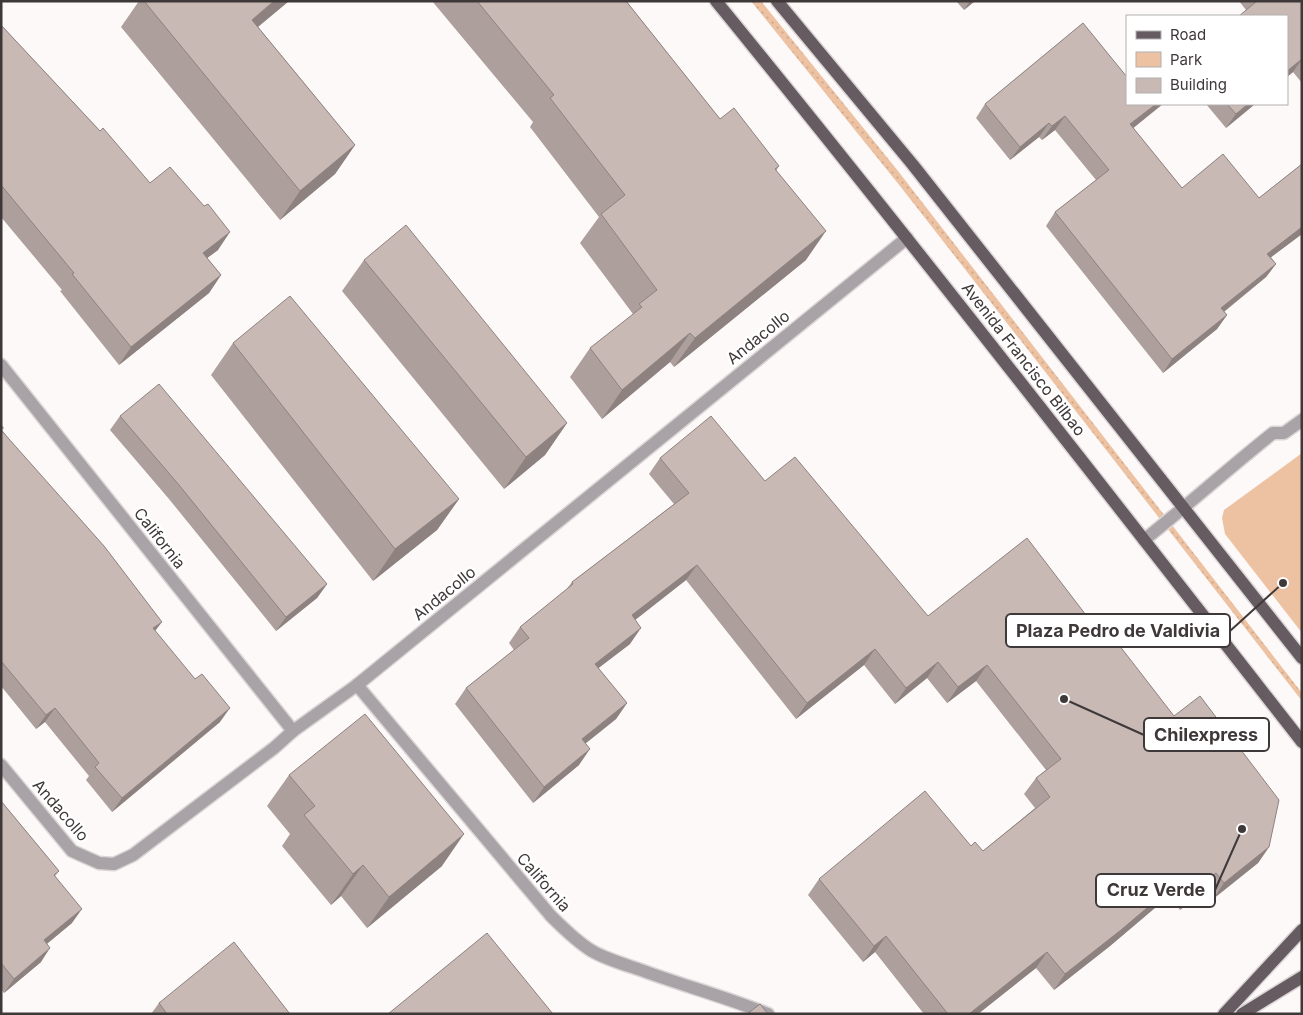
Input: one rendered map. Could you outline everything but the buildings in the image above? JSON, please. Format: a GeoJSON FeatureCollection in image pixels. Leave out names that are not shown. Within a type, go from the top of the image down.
{"type":"FeatureCollection","features":[{"type":"Feature","properties":{"kind":"main road","name":"Avenida Francisco Bilbao"},"geometry":{"type":"LineString","coordinates":[[716,1],[846,161],[1302,742]]}},
{"type":"Feature","properties":{"kind":"main road","name":"Avenida Francisco Bilbao"},"geometry":{"type":"LineString","coordinates":[[777,1],[913,165],[1302,658]]}},
{"type":"Feature","properties":{"kind":"main road"},"geometry":{"type":"LineString","coordinates":[[1224,1014],[1302,930]]}},
{"type":"Feature","properties":{"kind":"main road"},"geometry":{"type":"LineString","coordinates":[[1242,1014],[1302,976]]}},
{"type":"Feature","properties":{"kind":"street","name":"Andacollo"},"geometry":{"type":"LineString","coordinates":[[1,766],[72,851],[99,863],[114,864],[133,854],[274,748],[292,731],[357,685],[906,238]]}},
{"type":"Feature","properties":{"kind":"street","name":"California"},"geometry":{"type":"LineString","coordinates":[[1,365],[292,731]]}},
{"type":"Feature","properties":{"kind":"street"},"geometry":{"type":"LineString","coordinates":[[1144,540],[1273,433],[1284,433],[1302,420]]}},
{"type":"Feature","properties":{"kind":"street","name":"California"},"geometry":{"type":"LineString","coordinates":[[357,685],[551,916],[566,931],[592,951],[616,961],[683,986],[744,1004],[768,1014]]}},
{"type":"Feature","properties":{"kind":"green space"},"geometry":{"type":"Polygon","coordinates":[[[751,1],[761,1],[898,171],[1302,693],[1302,701],[900,186],[751,1]]]}},
{"type":"Feature","properties":{"kind":"green space"},"geometry":{"type":"Polygon","coordinates":[[[1302,453],[1302,633],[1225,534],[1222,518],[1224,510],[1302,453]]]}},
{"type":"Feature","properties":{"kind":"place","name":"Plaza Pedro de Valdivia"},"geometry":{"type":"Point","coordinates":[1283,583]}},
{"type":"Feature","properties":{"kind":"place","name":"Chilexpress"},"geometry":{"type":"Point","coordinates":[1064,699]}},
{"type":"Feature","properties":{"kind":"place","name":"Cruz Verde"},"geometry":{"type":"Point","coordinates":[1242,829]}}]}
